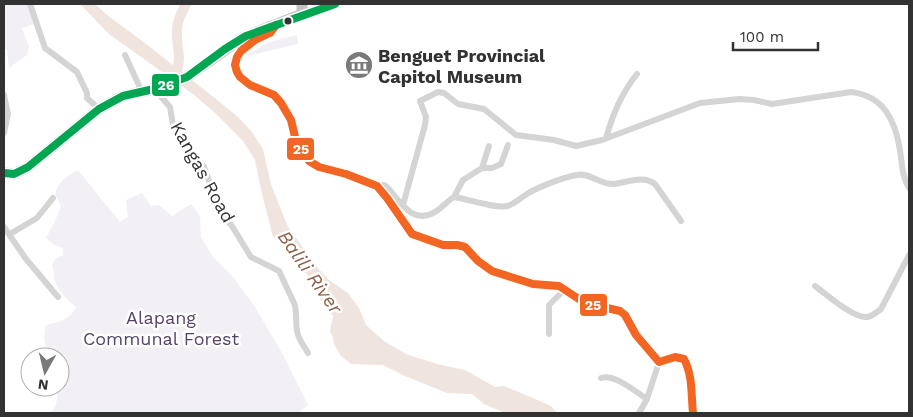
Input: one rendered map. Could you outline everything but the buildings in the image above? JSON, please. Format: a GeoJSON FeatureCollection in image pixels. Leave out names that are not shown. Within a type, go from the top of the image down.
{"type":"FeatureCollection","features":[{"type":"Feature","properties":{"kind":"highway"},"geometry":{"type":"LineString","coordinates":[[4,173],[14,174],[28,167],[99,109],[123,96],[168,85],[187,77],[244,37],[276,25],[302,9]]}},
{"type":"Feature","properties":{"kind":"street"},"geometry":{"type":"LineString","coordinates":[[30,4],[45,48],[77,72],[87,93],[87,98],[99,109]]}},
{"type":"Feature","properties":{"kind":"street"},"geometry":{"type":"LineString","coordinates":[[302,9],[335,4]]}},
{"type":"Feature","properties":{"kind":"street"},"geometry":{"type":"LineString","coordinates":[[276,25],[270,33],[251,43],[241,51],[235,65],[240,77],[250,85],[274,95],[281,103],[290,120],[296,141],[309,162],[378,186],[384,185],[412,214],[424,217],[437,211],[454,197],[463,180],[482,168],[492,168],[501,164],[508,145]]}},
{"type":"Feature","properties":{"kind":"street"},"geometry":{"type":"LineString","coordinates":[[125,55],[142,92]]}},
{"type":"Feature","properties":{"kind":"street"},"geometry":{"type":"LineString","coordinates":[[606,138],[624,90],[637,74]]}},
{"type":"Feature","properties":{"kind":"street","name":"Kangas Road"},"geometry":{"type":"LineString","coordinates":[[154,89],[170,107],[174,125],[182,141],[204,167],[221,214],[235,231],[248,253],[256,260],[279,271],[296,308],[297,332],[308,353]]}},
{"type":"Feature","properties":{"kind":"street"},"geometry":{"type":"LineString","coordinates":[[403,205],[425,125],[426,117],[420,101],[438,92],[444,93],[458,104],[490,112],[511,132],[523,137],[554,140],[576,146],[583,146],[700,103],[739,99],[772,104],[851,92],[859,93],[868,96],[880,104],[893,121],[902,170],[909,188]]}},
{"type":"Feature","properties":{"kind":"street"},"geometry":{"type":"LineString","coordinates":[[4,96],[8,114],[4,133]]}},
{"type":"Feature","properties":{"kind":"street"},"geometry":{"type":"LineString","coordinates":[[482,168],[489,146]]}},
{"type":"Feature","properties":{"kind":"street"},"geometry":{"type":"LineString","coordinates":[[454,197],[499,207],[507,206],[536,190],[577,175],[585,175],[602,183],[611,184],[644,179],[650,180],[655,184],[681,220]]}},
{"type":"Feature","properties":{"kind":"street"},"geometry":{"type":"LineString","coordinates":[[378,186],[412,234],[443,245],[465,247],[492,272],[533,284],[552,285],[565,289],[585,303],[613,309],[624,315],[636,335],[659,362]]}},
{"type":"Feature","properties":{"kind":"street"},"geometry":{"type":"LineString","coordinates":[[10,234],[37,218],[53,198]]}},
{"type":"Feature","properties":{"kind":"street"},"geometry":{"type":"LineString","coordinates":[[4,227],[26,259],[58,296]]}},
{"type":"Feature","properties":{"kind":"street"},"geometry":{"type":"LineString","coordinates":[[815,286],[851,312],[867,317],[881,309],[909,255]]}},
{"type":"Feature","properties":{"kind":"street"},"geometry":{"type":"LineString","coordinates":[[549,334],[549,305],[565,289]]}},
{"type":"Feature","properties":{"kind":"street"},"geometry":{"type":"LineString","coordinates":[[659,362],[676,357],[684,359],[692,386],[693,413]]}},
{"type":"Feature","properties":{"kind":"street"},"geometry":{"type":"LineString","coordinates":[[639,413],[647,399],[659,362]]}},
{"type":"Feature","properties":{"kind":"street"},"geometry":{"type":"LineString","coordinates":[[601,378],[605,376],[612,377],[647,399]]}},
{"type":"Feature","properties":{"kind":"green space"},"geometry":{"type":"Polygon","coordinates":[[[4,4],[28,4],[35,24],[22,28],[29,46],[27,55],[9,68],[7,49],[4,49],[4,4]]]}},
{"type":"Feature","properties":{"kind":"green space"},"geometry":{"type":"Polygon","coordinates":[[[297,35],[298,44],[246,55],[269,42],[297,35]]]}},
{"type":"Feature","properties":{"kind":"green space","name":"Alapang Communal Forest"},"geometry":{"type":"Polygon","coordinates":[[[78,170],[120,222],[128,217],[126,200],[142,193],[151,206],[159,205],[172,216],[191,204],[200,216],[201,237],[213,257],[233,277],[255,307],[282,353],[308,405],[298,413],[51,413],[55,407],[57,397],[70,397],[70,347],[46,347],[44,338],[46,325],[67,318],[76,307],[61,293],[54,279],[52,265],[55,259],[63,255],[63,248],[54,245],[46,238],[61,206],[55,194],[64,179],[78,170]]]}},
{"type":"Feature","properties":{"kind":"water","name":"Balili River"},"geometry":{"type":"Polygon","coordinates":[[[80,4],[95,4],[216,99],[238,117],[252,132],[263,149],[271,184],[287,225],[315,265],[329,280],[348,293],[359,308],[366,325],[384,341],[406,354],[437,364],[465,370],[495,387],[504,386],[526,395],[551,406],[557,413],[505,413],[484,404],[472,394],[447,393],[383,365],[351,364],[341,356],[334,344],[330,331],[333,316],[319,298],[300,263],[286,245],[273,237],[255,160],[243,141],[194,95],[109,34],[80,4]]]}},
{"type":"Feature","properties":{"kind":"waterway"},"geometry":{"type":"LineString","coordinates":[[176,74],[179,58],[177,26],[186,4]]}},
{"type":"Feature","properties":{"kind":"transit line","name":"26"},"geometry":{"type":"LineString","coordinates":[[4,173],[14,174],[28,167],[99,109],[123,96],[154,89],[187,77],[246,36],[335,4]]}},
{"type":"Feature","properties":{"kind":"transit line","name":"25"},"geometry":{"type":"LineString","coordinates":[[276,25],[270,33],[255,40],[241,51],[235,65],[240,77],[250,85],[274,95],[281,103],[291,120],[296,141],[309,161],[319,167],[346,174],[377,186],[412,234],[443,245],[465,247],[478,261],[492,271],[533,284],[559,286],[585,303],[620,311],[625,315],[636,335],[659,362],[675,357],[684,359],[690,379],[693,413]]}},
{"type":"Feature","properties":{"kind":"place","name":"Benguet Provincial Capitol Museum"},"geometry":{"type":"Point","coordinates":[359,65]}}]}
